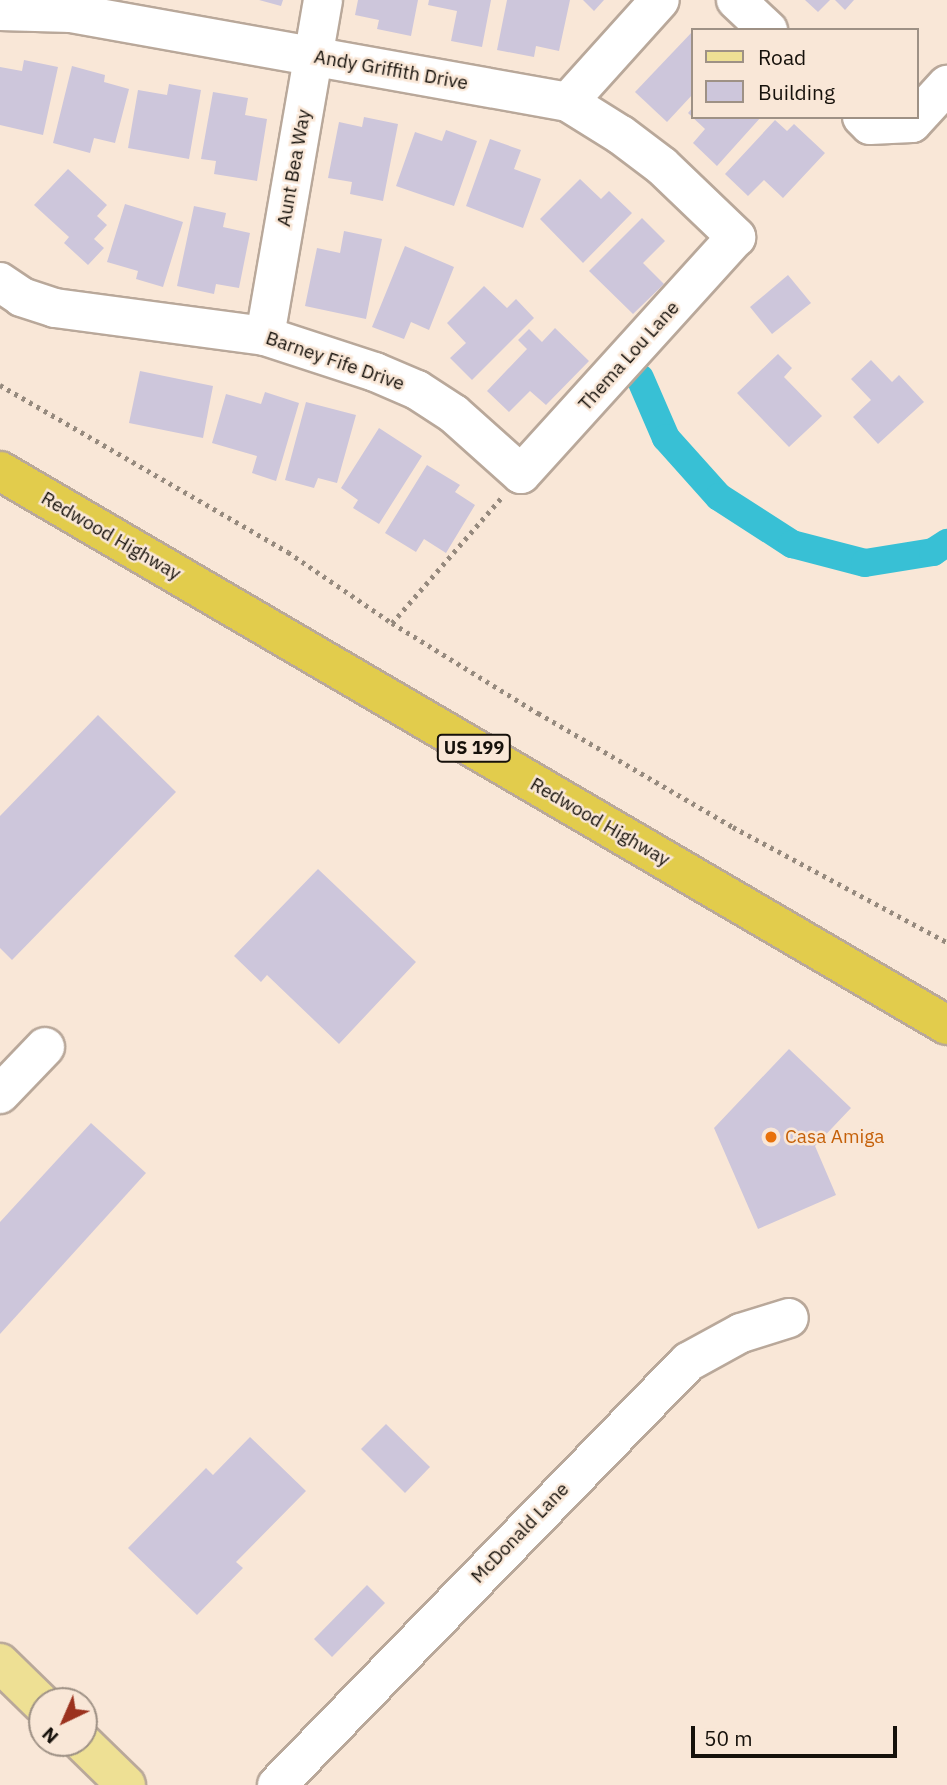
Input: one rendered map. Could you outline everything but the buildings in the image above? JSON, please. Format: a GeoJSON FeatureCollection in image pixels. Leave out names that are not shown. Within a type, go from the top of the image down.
{"type":"FeatureCollection","features":[{"type":"Feature","properties":{"kind":"highway","name":"Redwood Highway"},"geometry":{"type":"LineString","coordinates":[[0,471],[947,1025]]}},
{"type":"Feature","properties":{"kind":"main road"},"geometry":{"type":"LineString","coordinates":[[0,1663],[28,1690]]}},
{"type":"Feature","properties":{"kind":"main road"},"geometry":{"type":"LineString","coordinates":[[97,1757],[126,1785]]}},
{"type":"Feature","properties":{"kind":"street","name":"Aunt Bea Way"},"geometry":{"type":"LineString","coordinates":[[265,336],[323,0]]}},
{"type":"Feature","properties":{"kind":"street"},"geometry":{"type":"LineString","coordinates":[[568,102],[660,0]]}},
{"type":"Feature","properties":{"kind":"street"},"geometry":{"type":"LineString","coordinates":[[736,0],[766,28]]}},
{"type":"Feature","properties":{"kind":"street","name":"Andy Griffith Drive"},"geometry":{"type":"LineString","coordinates":[[0,11],[72,7],[568,102],[621,135],[662,166],[736,237]]}},
{"type":"Feature","properties":{"kind":"street"},"geometry":{"type":"LineString","coordinates":[[919,115],[947,85]]}},
{"type":"Feature","properties":{"kind":"street"},"geometry":{"type":"LineString","coordinates":[[864,119],[870,125],[912,123],[916,119]]}},
{"type":"Feature","properties":{"kind":"street","name":"Thema Lou Lane"},"geometry":{"type":"LineString","coordinates":[[521,474],[736,237]]}},
{"type":"Feature","properties":{"kind":"street","name":"Barney Fife Drive"},"geometry":{"type":"LineString","coordinates":[[0,282],[22,297],[55,308],[265,336],[375,372],[417,390],[454,414],[521,474]]}},
{"type":"Feature","properties":{"kind":"street"},"geometry":{"type":"LineString","coordinates":[[0,1094],[45,1047]]}},
{"type":"Feature","properties":{"kind":"street","name":"McDonald Lane"},"geometry":{"type":"LineString","coordinates":[[277,1785],[688,1362],[741,1333],[789,1318]]}},
{"type":"Feature","properties":{"kind":"path"},"geometry":{"type":"LineString","coordinates":[[0,385],[289,552],[392,623],[733,827],[947,942]]}},
{"type":"Feature","properties":{"kind":"path"},"geometry":{"type":"LineString","coordinates":[[392,623],[521,474]]}},
{"type":"Feature","properties":{"kind":"waterway"},"geometry":{"type":"LineString","coordinates":[[640,378],[666,438],[719,497],[792,544],[865,563],[933,552],[947,543]]}},
{"type":"Feature","properties":{"kind":"place","name":"Casa Amiga"},"geometry":{"type":"Point","coordinates":[771,1137]}}]}
